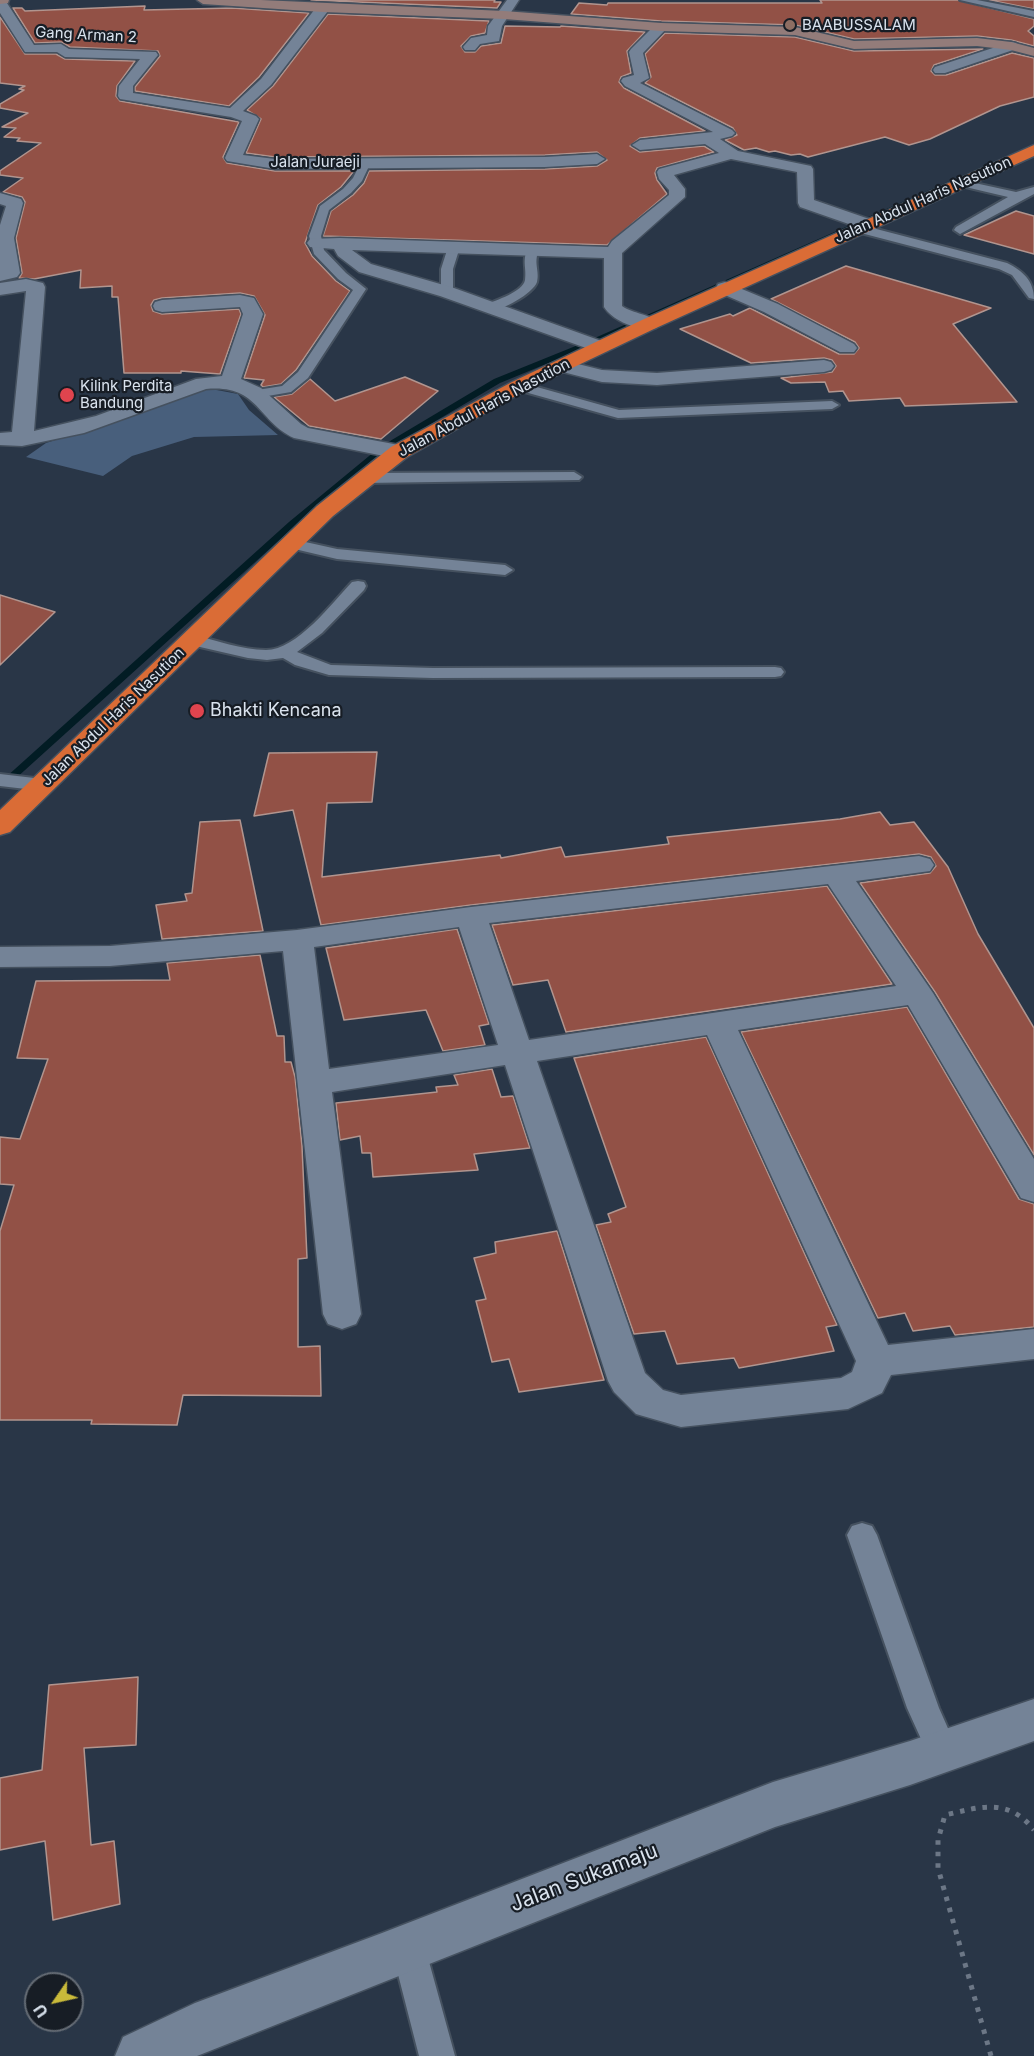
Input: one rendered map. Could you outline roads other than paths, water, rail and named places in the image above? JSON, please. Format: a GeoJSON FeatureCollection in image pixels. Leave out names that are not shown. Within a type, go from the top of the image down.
{"type":"FeatureCollection","features":[{"type":"Feature","properties":{"kind":"highway","name":"Jalan Abdul Haris Nasution"},"geometry":{"type":"LineString","coordinates":[[0,826],[292,544],[364,478],[399,452],[519,386],[600,347],[725,288],[1034,150]]}},
{"type":"Feature","properties":{"kind":"street"},"geometry":{"type":"LineString","coordinates":[[203,0],[323,8],[504,15],[661,27],[795,31],[854,45],[968,42],[1011,46],[1034,52]]}},
{"type":"Feature","properties":{"kind":"street"},"geometry":{"type":"LineString","coordinates":[[470,46],[476,41],[494,38],[495,26],[513,0]]}},
{"type":"Feature","properties":{"kind":"street","name":"Gang Arman 2"},"geometry":{"type":"LineString","coordinates":[[1,1],[30,49],[61,48],[65,53],[151,55],[126,86],[125,96],[234,113]]}},
{"type":"Feature","properties":{"kind":"street"},"geometry":{"type":"LineString","coordinates":[[234,113],[266,82],[323,8]]}},
{"type":"Feature","properties":{"kind":"street"},"geometry":{"type":"LineString","coordinates":[[640,145],[708,139],[728,133],[628,81],[642,78],[636,52],[661,27]]}},
{"type":"Feature","properties":{"kind":"street"},"geometry":{"type":"LineString","coordinates":[[940,70],[1011,46]]}},
{"type":"Feature","properties":{"kind":"street","name":"Jalan Juraeji"},"geometry":{"type":"LineString","coordinates":[[234,113],[251,119],[233,158],[270,163],[545,162],[597,159]]}},
{"type":"Feature","properties":{"kind":"street"},"geometry":{"type":"LineString","coordinates":[[708,139],[732,154],[805,169],[806,203],[865,227]]}},
{"type":"Feature","properties":{"kind":"street"},"geometry":{"type":"LineString","coordinates":[[649,324],[629,317],[613,307],[613,253],[618,246],[677,197],[677,189],[667,179],[665,172],[732,154]]}},
{"type":"Feature","properties":{"kind":"street"},"geometry":{"type":"LineString","coordinates":[[0,198],[15,203],[5,238],[11,273],[0,276]]}},
{"type":"Feature","properties":{"kind":"street"},"geometry":{"type":"LineString","coordinates":[[316,243],[613,253]]}},
{"type":"Feature","properties":{"kind":"street"},"geometry":{"type":"LineString","coordinates":[[340,243],[344,252],[365,268],[447,292],[600,347]]}},
{"type":"Feature","properties":{"kind":"street"},"geometry":{"type":"LineString","coordinates":[[0,289],[26,285],[36,287],[22,440]]}},
{"type":"Feature","properties":{"kind":"street"},"geometry":{"type":"LineString","coordinates":[[725,288],[771,308],[847,348]]}},
{"type":"Feature","properties":{"kind":"street"},"geometry":{"type":"LineString","coordinates":[[162,306],[247,302],[253,314],[230,381]]}},
{"type":"Feature","properties":{"kind":"street"},"geometry":{"type":"LineString","coordinates":[[562,366],[600,376],[636,379],[715,376],[824,366]]}},
{"type":"Feature","properties":{"kind":"street"},"geometry":{"type":"LineString","coordinates":[[0,439],[22,440],[81,426],[203,383],[230,381],[251,389],[293,429],[302,433],[399,452]]}},
{"type":"Feature","properties":{"kind":"street"},"geometry":{"type":"LineString","coordinates":[[0,957],[110,956],[297,940],[471,916],[919,865]]}},
{"type":"Feature","properties":{"kind":"street"},"geometry":{"type":"LineString","coordinates":[[836,874],[917,993],[1034,1189]]}},
{"type":"Feature","properties":{"kind":"street"},"geometry":{"type":"LineString","coordinates":[[471,916],[628,1381],[650,1403],[681,1411],[848,1393],[868,1382],[876,1361],[718,1022]]}},
{"type":"Feature","properties":{"kind":"street"},"geometry":{"type":"LineString","coordinates":[[297,940],[342,1314]]}},
{"type":"Feature","properties":{"kind":"street"},"geometry":{"type":"LineString","coordinates":[[314,1083],[917,993]]}},
{"type":"Feature","properties":{"kind":"street"},"geometry":{"type":"LineString","coordinates":[[876,1361],[1034,1344]]}},
{"type":"Feature","properties":{"kind":"street","name":"Jalan Sukamaju"},"geometry":{"type":"LineString","coordinates":[[142,2056],[195,2029],[382,1959],[773,1805],[1034,1720]]}},
{"type":"Feature","properties":{"kind":"lane"},"geometry":{"type":"LineString","coordinates":[[964,0],[1034,14]]}},
{"type":"Feature","properties":{"kind":"lane"},"geometry":{"type":"LineString","coordinates":[[256,394],[286,389],[303,375],[360,289],[342,276],[318,251],[315,237],[324,207],[347,191],[358,179],[366,162]]}},
{"type":"Feature","properties":{"kind":"lane"},"geometry":{"type":"LineString","coordinates":[[961,183],[1017,196]]}},
{"type":"Feature","properties":{"kind":"lane"},"geometry":{"type":"LineString","coordinates":[[960,230],[1017,196],[1034,190]]}},
{"type":"Feature","properties":{"kind":"lane"},"geometry":{"type":"LineString","coordinates":[[865,227],[1004,266],[1016,272],[1034,294]]}},
{"type":"Feature","properties":{"kind":"lane"},"geometry":{"type":"LineString","coordinates":[[447,292],[447,269],[454,247]]}},
{"type":"Feature","properties":{"kind":"lane"},"geometry":{"type":"LineString","coordinates":[[490,308],[525,290],[531,281],[529,258],[533,250]]}},
{"type":"Feature","properties":{"kind":"lane"},"geometry":{"type":"LineString","coordinates":[[519,386],[593,405],[618,414],[832,405]]}},
{"type":"Feature","properties":{"kind":"lane"},"geometry":{"type":"LineString","coordinates":[[364,478],[574,477]]}},
{"type":"Feature","properties":{"kind":"lane"},"geometry":{"type":"LineString","coordinates":[[292,544],[337,554],[505,570]]}},
{"type":"Feature","properties":{"kind":"lane"},"geometry":{"type":"LineString","coordinates":[[193,640],[269,656],[285,652],[304,640],[358,586]]}},
{"type":"Feature","properties":{"kind":"lane"},"geometry":{"type":"LineString","coordinates":[[285,652],[301,661],[329,670],[433,673],[775,672]]}},
{"type":"Feature","properties":{"kind":"lane"},"geometry":{"type":"LineString","coordinates":[[0,780],[43,785]]}},
{"type":"Feature","properties":{"kind":"lane"},"geometry":{"type":"LineString","coordinates":[[862,1535],[923,1708],[942,1751]]}},
{"type":"Feature","properties":{"kind":"lane"},"geometry":{"type":"LineString","coordinates":[[408,1947],[437,2056]]}},
{"type":"Feature","properties":{"kind":"waterway"},"geometry":{"type":"LineString","coordinates":[[861,222],[988,166]]}},
{"type":"Feature","properties":{"kind":"waterway"},"geometry":{"type":"LineString","coordinates":[[639,320],[859,223]]}},
{"type":"Feature","properties":{"kind":"waterway"},"geometry":{"type":"LineString","coordinates":[[589,343],[638,321]]}},
{"type":"Feature","properties":{"kind":"waterway"},"geometry":{"type":"LineString","coordinates":[[384,449],[497,381],[588,343]]}},
{"type":"Feature","properties":{"kind":"waterway"},"geometry":{"type":"LineString","coordinates":[[10,778],[292,524],[383,449]]}},
{"type":"Feature","properties":{"kind":"place","name":"BAABUSSALAM"},"geometry":{"type":"Point","coordinates":[790,25]}},
{"type":"Feature","properties":{"kind":"place","name":"Kilink Perdita Bandung"},"geometry":{"type":"Point","coordinates":[67,395]}},
{"type":"Feature","properties":{"kind":"place","name":"Bhakti Kencana"},"geometry":{"type":"Point","coordinates":[197,711]}}]}
